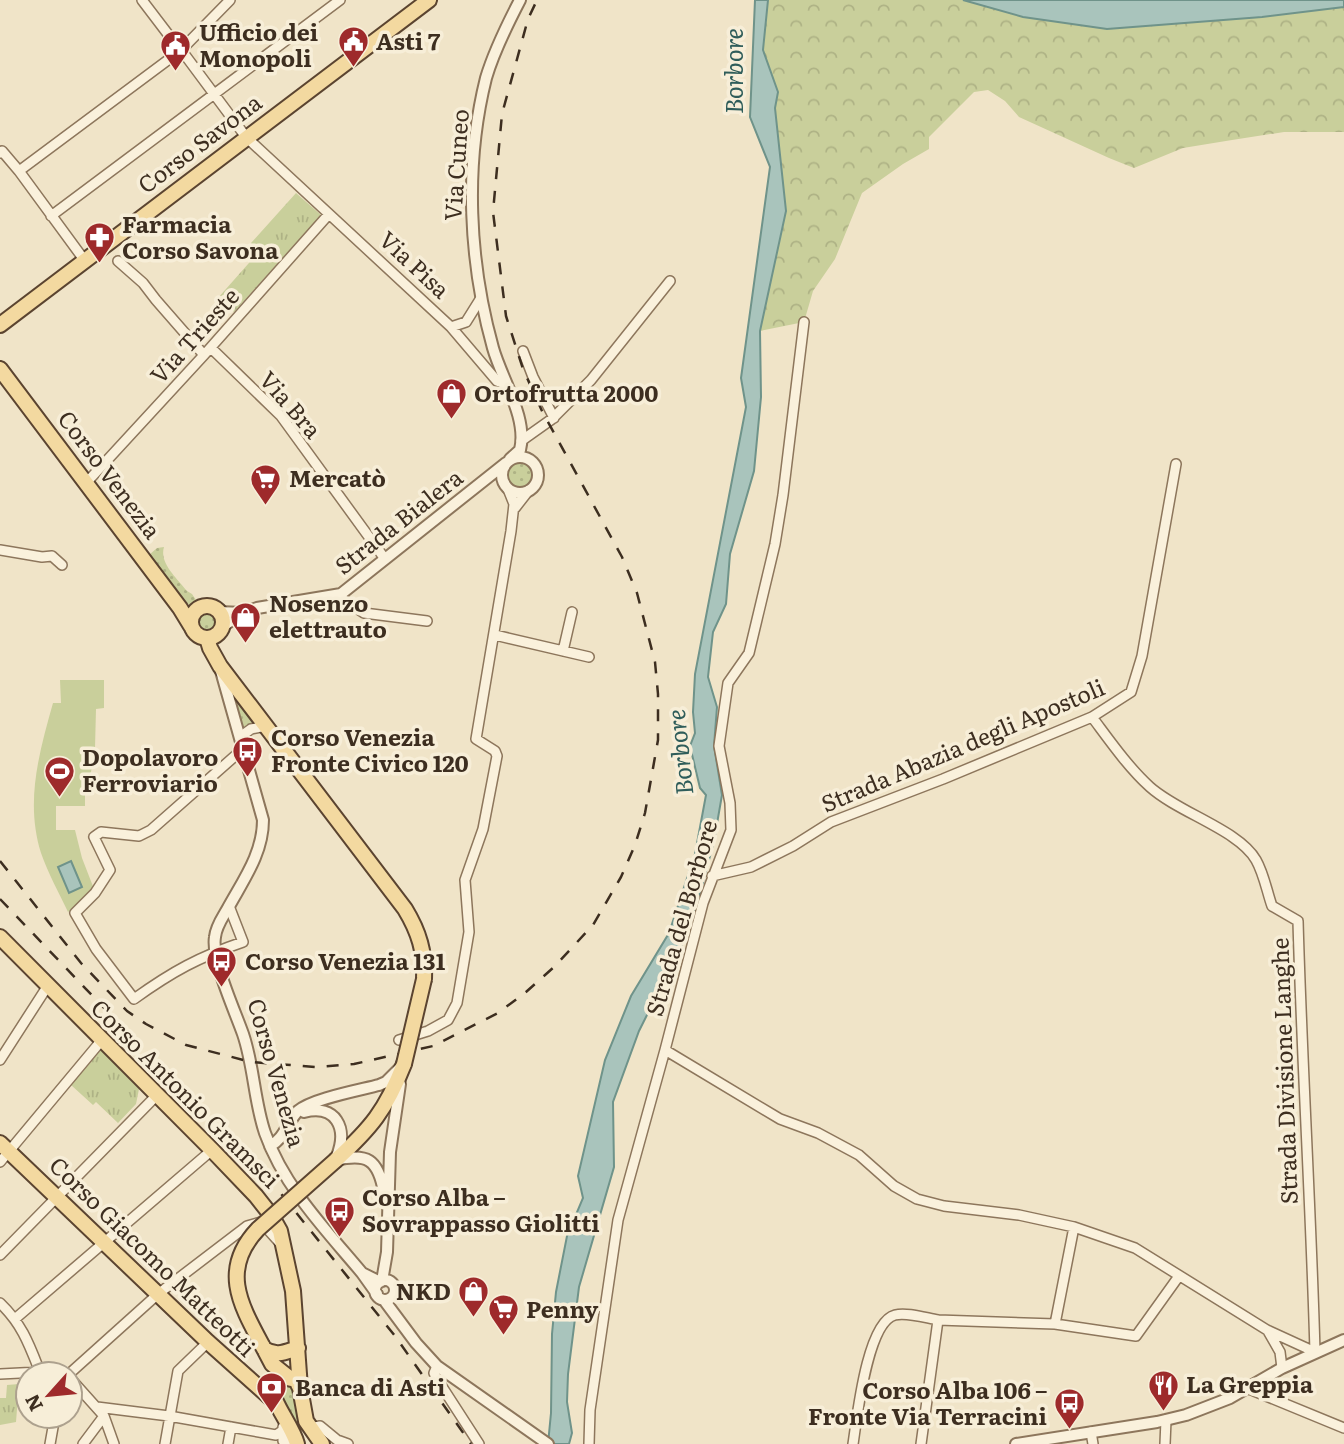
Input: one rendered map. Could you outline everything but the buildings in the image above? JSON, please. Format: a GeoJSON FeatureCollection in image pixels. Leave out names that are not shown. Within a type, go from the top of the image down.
{"type":"FeatureCollection","features":[{"type":"Feature","properties":{"kind":"main road","name":"Corso Savona"},"geometry":{"type":"LineString","coordinates":[[0,326],[85,261],[105,250],[246,137],[429,0]]}},
{"type":"Feature","properties":{"kind":"main road","name":"Corso Venezia"},"geometry":{"type":"LineString","coordinates":[[0,369],[88,482],[191,626]]}},
{"type":"Feature","properties":{"kind":"main road"},"geometry":{"type":"LineString","coordinates":[[180,608],[195,611],[207,607],[221,619],[217,635],[207,638],[197,635],[191,626],[195,611]]}},
{"type":"Feature","properties":{"kind":"main road","name":"Corso Venezia"},"geometry":{"type":"LineString","coordinates":[[207,638],[220,666],[405,909],[415,926],[425,960],[424,979],[404,1064],[393,1093],[381,1114],[364,1135],[258,1228],[249,1238],[240,1256],[236,1278],[237,1291],[247,1317],[272,1364]]}},
{"type":"Feature","properties":{"kind":"main road","name":"Corso Antonio Gramsci"},"geometry":{"type":"LineString","coordinates":[[1,941],[212,1150],[256,1196],[271,1216],[284,1248],[293,1291],[303,1411],[320,1436]]}},
{"type":"Feature","properties":{"kind":"main road","name":"Corso Giacomo Matteotti"},"geometry":{"type":"LineString","coordinates":[[3,1152],[56,1196],[208,1342],[274,1401],[285,1423],[290,1442]]}},
{"type":"Feature","properties":{"kind":"main road"},"geometry":{"type":"LineString","coordinates":[[263,1347],[271,1353],[281,1354],[298,1348]]}},
{"type":"Feature","properties":{"kind":"main road"},"geometry":{"type":"LineString","coordinates":[[272,1364],[271,1391],[274,1401]]}},
{"type":"Feature","properties":{"kind":"main road"},"geometry":{"type":"LineString","coordinates":[[272,1364],[296,1380],[300,1388]]}},
{"type":"Feature","properties":{"kind":"main road"},"geometry":{"type":"LineString","coordinates":[[273,1385],[278,1379],[287,1376]]}},
{"type":"Feature","properties":{"kind":"street","name":"Via Pisa"},"geometry":{"type":"LineString","coordinates":[[142,0],[246,137],[450,327],[497,381],[505,384],[520,419],[525,453],[533,463]]}},
{"type":"Feature","properties":{"kind":"street"},"geometry":{"type":"LineString","coordinates":[[19,171],[181,50],[230,0]]}},
{"type":"Feature","properties":{"kind":"street"},"geometry":{"type":"LineString","coordinates":[[51,216],[340,0]]}},
{"type":"Feature","properties":{"kind":"street","name":"Via Cuneo"},"geometry":{"type":"LineString","coordinates":[[505,384],[486,323],[473,254],[476,131],[492,61],[520,0]]}},
{"type":"Feature","properties":{"kind":"street"},"geometry":{"type":"LineString","coordinates":[[0,153],[2,152],[19,171],[85,261]]}},
{"type":"Feature","properties":{"kind":"street","name":"Via Trieste"},"geometry":{"type":"LineString","coordinates":[[88,482],[329,214]]}},
{"type":"Feature","properties":{"kind":"street","name":"Via Bra"},"geometry":{"type":"LineString","coordinates":[[118,261],[143,283],[207,352],[281,416],[385,559]]}},
{"type":"Feature","properties":{"kind":"street"},"geometry":{"type":"LineString","coordinates":[[399,1041],[428,1031],[448,1020],[457,1003],[469,932],[465,880],[483,830],[497,756],[495,751],[476,739],[514,510],[513,498],[501,476],[508,461],[518,453],[522,441],[554,418],[591,380],[670,281]]}},
{"type":"Feature","properties":{"kind":"street"},"geometry":{"type":"LineString","coordinates":[[450,327],[466,322],[476,310],[481,298]]}},
{"type":"Feature","properties":{"kind":"street","name":"Strada del Borbore"},"geometry":{"type":"LineString","coordinates":[[589,1444],[590,1410],[618,1220],[712,876],[731,830],[730,803],[719,746],[727,683],[749,653],[775,544],[804,322]]}},
{"type":"Feature","properties":{"kind":"street"},"geometry":{"type":"LineString","coordinates":[[523,351],[554,418]]}},
{"type":"Feature","properties":{"kind":"street"},"geometry":{"type":"LineString","coordinates":[[508,461],[524,457],[533,463],[538,478],[514,510]]}},
{"type":"Feature","properties":{"kind":"street","name":"Strada Bialera"},"geometry":{"type":"LineString","coordinates":[[221,619],[267,606],[338,596],[508,461]]}},
{"type":"Feature","properties":{"kind":"street","name":"Strada Abazia degli Apostoli"},"geometry":{"type":"LineString","coordinates":[[712,876],[751,867],[793,846],[831,822],[1092,717],[1131,692],[1142,656],[1176,464]]}},
{"type":"Feature","properties":{"kind":"street","name":"Strada Bialera"},"geometry":{"type":"LineString","coordinates":[[486,480],[495,480],[506,487]]}},
{"type":"Feature","properties":{"kind":"street"},"geometry":{"type":"LineString","coordinates":[[506,487],[516,493],[529,491]]}},
{"type":"Feature","properties":{"kind":"street"},"geometry":{"type":"LineString","coordinates":[[0,550],[42,557],[52,556],[62,565]]}},
{"type":"Feature","properties":{"kind":"street","name":"Strada Bialera"},"geometry":{"type":"LineString","coordinates":[[338,596],[364,613],[427,621]]}},
{"type":"Feature","properties":{"kind":"street"},"geometry":{"type":"LineString","coordinates":[[563,651],[572,612]]}},
{"type":"Feature","properties":{"kind":"street"},"geometry":{"type":"LineString","coordinates":[[495,635],[589,657]]}},
{"type":"Feature","properties":{"kind":"street","name":"Corso Venezia"},"geometry":{"type":"LineString","coordinates":[[220,666],[262,810],[263,834],[257,856],[215,933],[216,951],[247,1047],[256,1098],[270,1146],[284,1174],[307,1207],[362,1273],[385,1289],[401,1323],[437,1366],[548,1444]]}},
{"type":"Feature","properties":{"kind":"street","name":"Strada Divisione Langhe"},"geometry":{"type":"LineString","coordinates":[[1092,717],[1127,763],[1152,789],[1181,810],[1244,844],[1257,861],[1272,906],[1298,921],[1315,1352]]}},
{"type":"Feature","properties":{"kind":"street"},"geometry":{"type":"LineString","coordinates":[[229,906],[243,942],[216,951],[167,975],[134,999],[96,949],[75,913],[95,893],[110,870],[94,837],[100,832],[139,836],[151,830],[242,743],[251,729],[266,726]]}},
{"type":"Feature","properties":{"kind":"street"},"geometry":{"type":"LineString","coordinates":[[0,1060],[47,987]]}},
{"type":"Feature","properties":{"kind":"street"},"geometry":{"type":"LineString","coordinates":[[3,1152],[101,1041]]}},
{"type":"Feature","properties":{"kind":"street"},"geometry":{"type":"LineString","coordinates":[[665,1050],[780,1119],[818,1133],[859,1155],[894,1186],[916,1199],[944,1206],[1019,1215],[1074,1227],[1135,1248],[1267,1330],[1315,1352]]}},
{"type":"Feature","properties":{"kind":"street"},"geometry":{"type":"LineString","coordinates":[[270,1146],[280,1139],[294,1115],[306,1105],[386,1082],[404,1064]]}},
{"type":"Feature","properties":{"kind":"street"},"geometry":{"type":"LineString","coordinates":[[385,1289],[391,1136],[404,1064]]}},
{"type":"Feature","properties":{"kind":"street"},"geometry":{"type":"LineString","coordinates":[[0,1255],[156,1096]]}},
{"type":"Feature","properties":{"kind":"street"},"geometry":{"type":"LineString","coordinates":[[294,1115],[314,1110],[324,1111],[338,1122],[343,1139],[335,1160],[361,1157],[373,1164],[382,1177],[387,1207]]}},
{"type":"Feature","properties":{"kind":"street"},"geometry":{"type":"LineString","coordinates":[[16,1318],[212,1150]]}},
{"type":"Feature","properties":{"kind":"street"},"geometry":{"type":"LineString","coordinates":[[84,1363],[158,1294],[247,1226],[261,1222],[284,1248]]}},
{"type":"Feature","properties":{"kind":"street"},"geometry":{"type":"LineString","coordinates":[[1055,1324],[1074,1227]]}},
{"type":"Feature","properties":{"kind":"street"},"geometry":{"type":"LineString","coordinates":[[853,1444],[868,1354],[886,1319],[897,1314],[938,1320],[1055,1324],[1136,1336],[1179,1276]]}},
{"type":"Feature","properties":{"kind":"street"},"geometry":{"type":"LineString","coordinates":[[0,1303],[16,1318],[35,1360]]}},
{"type":"Feature","properties":{"kind":"street"},"geometry":{"type":"LineString","coordinates":[[921,1444],[938,1320]]}},
{"type":"Feature","properties":{"kind":"street"},"geometry":{"type":"LineString","coordinates":[[1267,1330],[1280,1352],[1282,1368]]}},
{"type":"Feature","properties":{"kind":"street"},"geometry":{"type":"LineString","coordinates":[[1016,1444],[1092,1438],[1212,1406],[1249,1389],[1282,1368],[1344,1340]]}},
{"type":"Feature","properties":{"kind":"street"},"geometry":{"type":"LineString","coordinates":[[165,1444],[178,1371],[208,1342]]}},
{"type":"Feature","properties":{"kind":"street"},"geometry":{"type":"LineString","coordinates":[[437,1366],[434,1373],[437,1379],[479,1444]]}},
{"type":"Feature","properties":{"kind":"street"},"geometry":{"type":"LineString","coordinates":[[1249,1389],[1344,1428]]}},
{"type":"Feature","properties":{"kind":"street"},"geometry":{"type":"LineString","coordinates":[[84,1392],[104,1416],[114,1444]]}},
{"type":"Feature","properties":{"kind":"street"},"geometry":{"type":"LineString","coordinates":[[97,1407],[169,1416],[276,1435],[285,1423]]}},
{"type":"Feature","properties":{"kind":"street"},"geometry":{"type":"LineString","coordinates":[[83,1444],[104,1416]]}},
{"type":"Feature","properties":{"kind":"street"},"geometry":{"type":"LineString","coordinates":[[1165,1444],[1166,1420]]}},
{"type":"Feature","properties":{"kind":"street"},"geometry":{"type":"LineString","coordinates":[[228,1444],[231,1427]]}},
{"type":"Feature","properties":{"kind":"street"},"geometry":{"type":"LineString","coordinates":[[320,1436],[348,1444]]}},
{"type":"Feature","properties":{"kind":"green space"},"geometry":{"type":"Polygon","coordinates":[[[768,0],[963,0],[1023,17],[1262,17],[1344,7],[1344,132],[1284,132],[1183,148],[1134,168],[1019,117],[1005,101],[988,90],[974,92],[929,137],[929,149],[862,193],[835,259],[813,291],[804,322],[760,331],[786,211],[775,108],[778,92],[763,50],[768,0]]]}},
{"type":"Feature","properties":{"kind":"green space"},"geometry":{"type":"Polygon","coordinates":[[[296,193],[321,215],[234,312],[218,298],[256,255],[251,243],[296,193]]]}},
{"type":"Feature","properties":{"kind":"green space"},"geometry":{"type":"Polygon","coordinates":[[[520,462],[529,466],[533,475],[529,484],[520,488],[511,484],[507,475],[511,466],[520,462]]]}},
{"type":"Feature","properties":{"kind":"green space"},"geometry":{"type":"Polygon","coordinates":[[[164,547],[166,565],[192,594],[196,600],[194,604],[188,604],[149,555],[157,548],[164,547]]]}},
{"type":"Feature","properties":{"kind":"green space"},"geometry":{"type":"Polygon","coordinates":[[[203,613],[211,613],[216,622],[214,629],[203,631],[198,626],[198,618],[203,613]]]}},
{"type":"Feature","properties":{"kind":"green space","name":"Dopolavoro Ferroviario"},"geometry":{"type":"Polygon","coordinates":[[[60,680],[104,680],[104,708],[96,709],[95,748],[91,772],[85,780],[85,806],[56,806],[56,830],[75,830],[94,889],[68,912],[41,853],[34,815],[39,759],[53,703],[61,703],[60,680]]]}},
{"type":"Feature","properties":{"kind":"green space"},"geometry":{"type":"Polygon","coordinates":[[[235,697],[256,722],[242,728],[235,697]]]}},
{"type":"Feature","properties":{"kind":"green space"},"geometry":{"type":"Polygon","coordinates":[[[101,1050],[139,1089],[136,1104],[118,1123],[96,1102],[93,1105],[71,1085],[101,1050]]]}},
{"type":"Feature","properties":{"kind":"green space"},"geometry":{"type":"Polygon","coordinates":[[[14,1384],[14,1422],[0,1425],[0,1398],[6,1398],[7,1385],[14,1384]]]}},
{"type":"Feature","properties":{"kind":"green space"},"geometry":{"type":"Polygon","coordinates":[[[285,1384],[292,1386],[298,1424],[279,1394],[280,1388],[285,1384]]]}},
{"type":"Feature","properties":{"kind":"water"},"geometry":{"type":"Polygon","coordinates":[[[755,0],[768,0],[763,50],[778,92],[775,108],[786,211],[760,331],[761,397],[754,471],[730,554],[726,604],[713,632],[708,677],[717,707],[714,746],[722,795],[714,841],[691,927],[639,1031],[613,1102],[614,1167],[579,1287],[568,1374],[567,1402],[572,1433],[569,1444],[548,1444],[556,1292],[567,1236],[583,1198],[578,1176],[605,1060],[631,996],[669,933],[695,854],[706,795],[700,788],[690,746],[695,733],[695,674],[746,407],[741,378],[770,167],[750,117],[755,0]]]}},
{"type":"Feature","properties":{"kind":"water"},"geometry":{"type":"Polygon","coordinates":[[[963,0],[1344,0],[1344,7],[1262,17],[1107,29],[1023,17],[963,0]]]}},
{"type":"Feature","properties":{"kind":"water"},"geometry":{"type":"Polygon","coordinates":[[[71,861],[82,887],[69,893],[58,867],[71,861]]]}},
{"type":"Feature","properties":{"kind":"railway"},"geometry":{"type":"LineString","coordinates":[[0,861],[81,963],[127,1011],[186,1045],[251,1062],[316,1067],[354,1064],[433,1046],[498,1013],[526,992],[554,967],[593,925],[621,877],[645,813],[658,740],[658,694],[655,662],[637,593],[622,557],[542,411],[523,369],[506,316],[493,212],[502,114],[528,19],[537,0]]}},
{"type":"Feature","properties":{"kind":"railway"},"geometry":{"type":"LineString","coordinates":[[0,899],[278,1190],[395,1336],[471,1444]]}},
{"type":"Feature","properties":{"kind":"place","name":"Asti 7"},"geometry":{"type":"Point","coordinates":[353,69]}},
{"type":"Feature","properties":{"kind":"place","name":"Ufficio dei Monopoli"},"geometry":{"type":"Point","coordinates":[176,73]}},
{"type":"Feature","properties":{"kind":"place","name":"Farmacia Corso Savona"},"geometry":{"type":"Point","coordinates":[99,265]}},
{"type":"Feature","properties":{"kind":"place","name":"Ortofrutta 2000"},"geometry":{"type":"Point","coordinates":[451,421]}},
{"type":"Feature","properties":{"kind":"place","name":"Mercatò"},"geometry":{"type":"Point","coordinates":[266,506]}},
{"type":"Feature","properties":{"kind":"place","name":"Nosenzo elettrauto"},"geometry":{"type":"Point","coordinates":[246,644]}},
{"type":"Feature","properties":{"kind":"place","name":"Corso Venezia Fronte Civico 120"},"geometry":{"type":"Point","coordinates":[248,778]}},
{"type":"Feature","properties":{"kind":"place","name":"Dopolavoro Ferroviario"},"geometry":{"type":"Point","coordinates":[59,798]}},
{"type":"Feature","properties":{"kind":"place","name":"Corso Venezia 131"},"geometry":{"type":"Point","coordinates":[222,989]}},
{"type":"Feature","properties":{"kind":"place","name":"Corso Alba – Sovrappasso Giolitti"},"geometry":{"type":"Point","coordinates":[339,1238]}},
{"type":"Feature","properties":{"kind":"place","name":"NKD"},"geometry":{"type":"Point","coordinates":[474,1319]}},
{"type":"Feature","properties":{"kind":"place","name":"Penny"},"geometry":{"type":"Point","coordinates":[503,1337]}},
{"type":"Feature","properties":{"kind":"place","name":"La Greppia"},"geometry":{"type":"Point","coordinates":[1163,1412]}},
{"type":"Feature","properties":{"kind":"place","name":"Banca di Asti"},"geometry":{"type":"Point","coordinates":[272,1415]}},
{"type":"Feature","properties":{"kind":"place","name":"Corso Alba 106 – Fronte Via Terracini"},"geometry":{"type":"Point","coordinates":[1070,1431]}},
{"type":"Feature","properties":{"kind":"water label","name":"Borbore"},"geometry":{"type":"Point","coordinates":[735,71]}},
{"type":"Feature","properties":{"kind":"water label","name":"Borbore"},"geometry":{"type":"Point","coordinates":[681,752]}}]}
